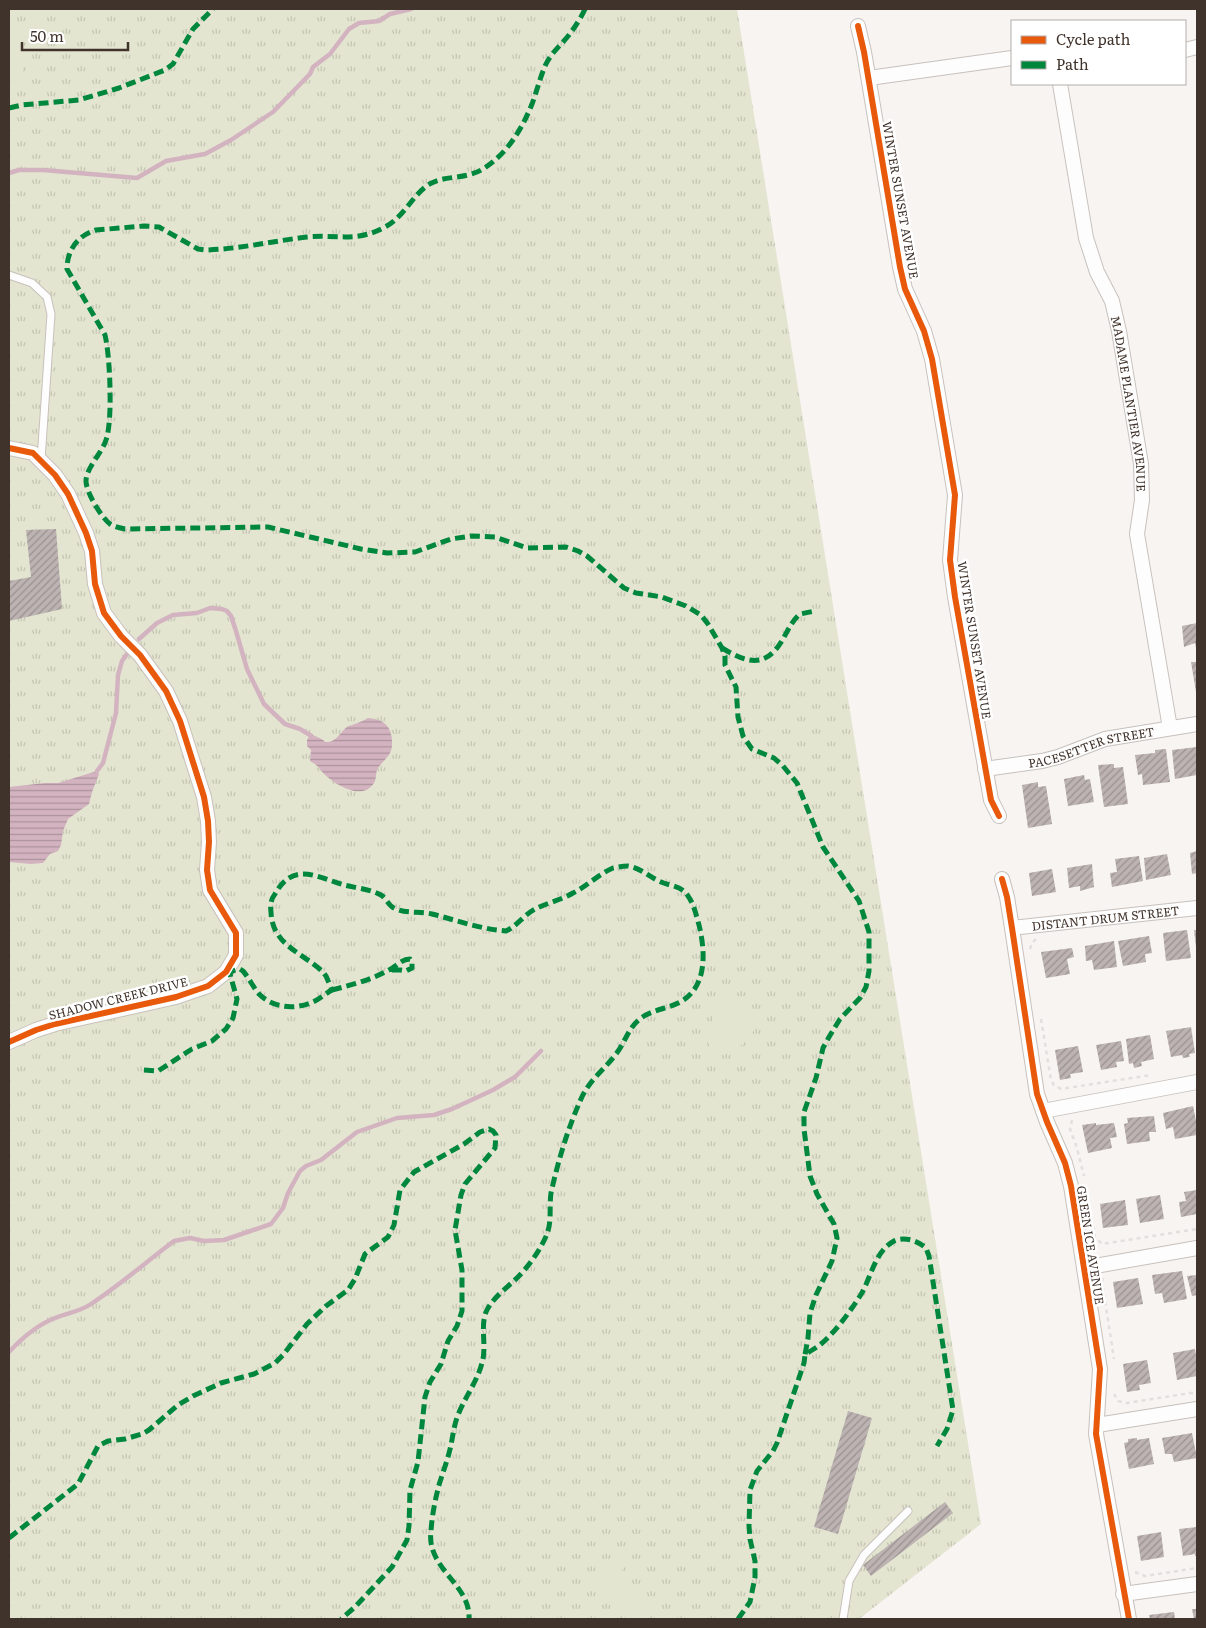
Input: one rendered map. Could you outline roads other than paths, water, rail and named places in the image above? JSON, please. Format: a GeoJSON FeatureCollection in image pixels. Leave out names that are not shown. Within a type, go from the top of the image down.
{"type":"FeatureCollection","features":[{"type":"Feature","properties":{"kind":"street","name":"WINTER SUNSET AVENUE"},"geometry":{"type":"LineString","coordinates":[[858,26],[869,78],[900,267],[905,289],[924,331],[932,359],[955,495],[950,560],[985,769],[991,800],[999,816]]}},
{"type":"Feature","properties":{"kind":"street"},"geometry":{"type":"LineString","coordinates":[[869,78],[1011,58]]}},
{"type":"Feature","properties":{"kind":"street","name":"MADAME PLANTIER AVENUE"},"geometry":{"type":"LineString","coordinates":[[1060,85],[1086,238],[1095,266],[1112,301],[1119,331],[1141,464],[1142,500],[1137,534],[1170,728]]}},
{"type":"Feature","properties":{"kind":"street","name":"SHADOW CREEK DRIVE"},"geometry":{"type":"LineString","coordinates":[[9,448],[33,453],[55,475],[68,494],[92,551],[95,584],[104,613],[121,636],[140,655],[161,684],[180,721],[204,797],[208,821],[207,870],[210,890],[236,933],[236,955],[226,972],[208,986],[176,997],[55,1024],[9,1042]]}},
{"type":"Feature","properties":{"kind":"street","name":"PACESETTER STREET"},"geometry":{"type":"LineString","coordinates":[[985,769],[1058,757],[1104,739],[1197,724]]}},
{"type":"Feature","properties":{"kind":"street","name":"GREEN ICE AVENUE"},"geometry":{"type":"LineString","coordinates":[[1002,879],[1007,897],[1037,1094],[1065,1163],[1071,1186],[1100,1369],[1096,1425],[1100,1461],[1129,1619]]}},
{"type":"Feature","properties":{"kind":"street","name":"DISTANT DRUM STREET"},"geometry":{"type":"LineString","coordinates":[[1012,928],[1197,908]]}},
{"type":"Feature","properties":{"kind":"street"},"geometry":{"type":"LineString","coordinates":[[1043,1111],[1197,1082]]}},
{"type":"Feature","properties":{"kind":"street"},"geometry":{"type":"LineString","coordinates":[[1084,1268],[1197,1248]]}},
{"type":"Feature","properties":{"kind":"street"},"geometry":{"type":"LineString","coordinates":[[1096,1425],[1197,1409]]}},
{"type":"Feature","properties":{"kind":"street"},"geometry":{"type":"LineString","coordinates":[[1123,1594],[1197,1584]]}},
{"type":"Feature","properties":{"kind":"lane"},"geometry":{"type":"LineString","coordinates":[[9,275],[32,283],[47,297],[51,314],[41,460]]}},
{"type":"Feature","properties":{"kind":"lane"},"geometry":{"type":"LineString","coordinates":[[843,1619],[849,1581],[864,1555],[908,1511]]}},
{"type":"Feature","properties":{"kind":"waterway"},"geometry":{"type":"LineString","coordinates":[[9,173],[19,170],[43,170],[137,178],[166,161],[205,154],[231,140],[273,112],[310,74],[313,67],[330,54],[349,29],[359,23],[379,21],[390,14],[411,9]]}},
{"type":"Feature","properties":{"kind":"waterway"},"geometry":{"type":"LineString","coordinates":[[139,639],[157,623],[173,615],[197,613],[210,608],[227,611],[231,616],[247,669],[264,704],[285,724],[310,735]]}},
{"type":"Feature","properties":{"kind":"waterway"},"geometry":{"type":"LineString","coordinates":[[97,771],[103,763],[116,713],[118,675],[122,661],[129,651]]}},
{"type":"Feature","properties":{"kind":"waterway"},"geometry":{"type":"LineString","coordinates":[[9,1352],[42,1324],[91,1304],[174,1241],[190,1238],[204,1241],[224,1240],[271,1224],[283,1208],[288,1193],[300,1171],[306,1166],[321,1160],[357,1132],[397,1118],[434,1115],[452,1109],[493,1090],[515,1077],[541,1051]]}}]}
